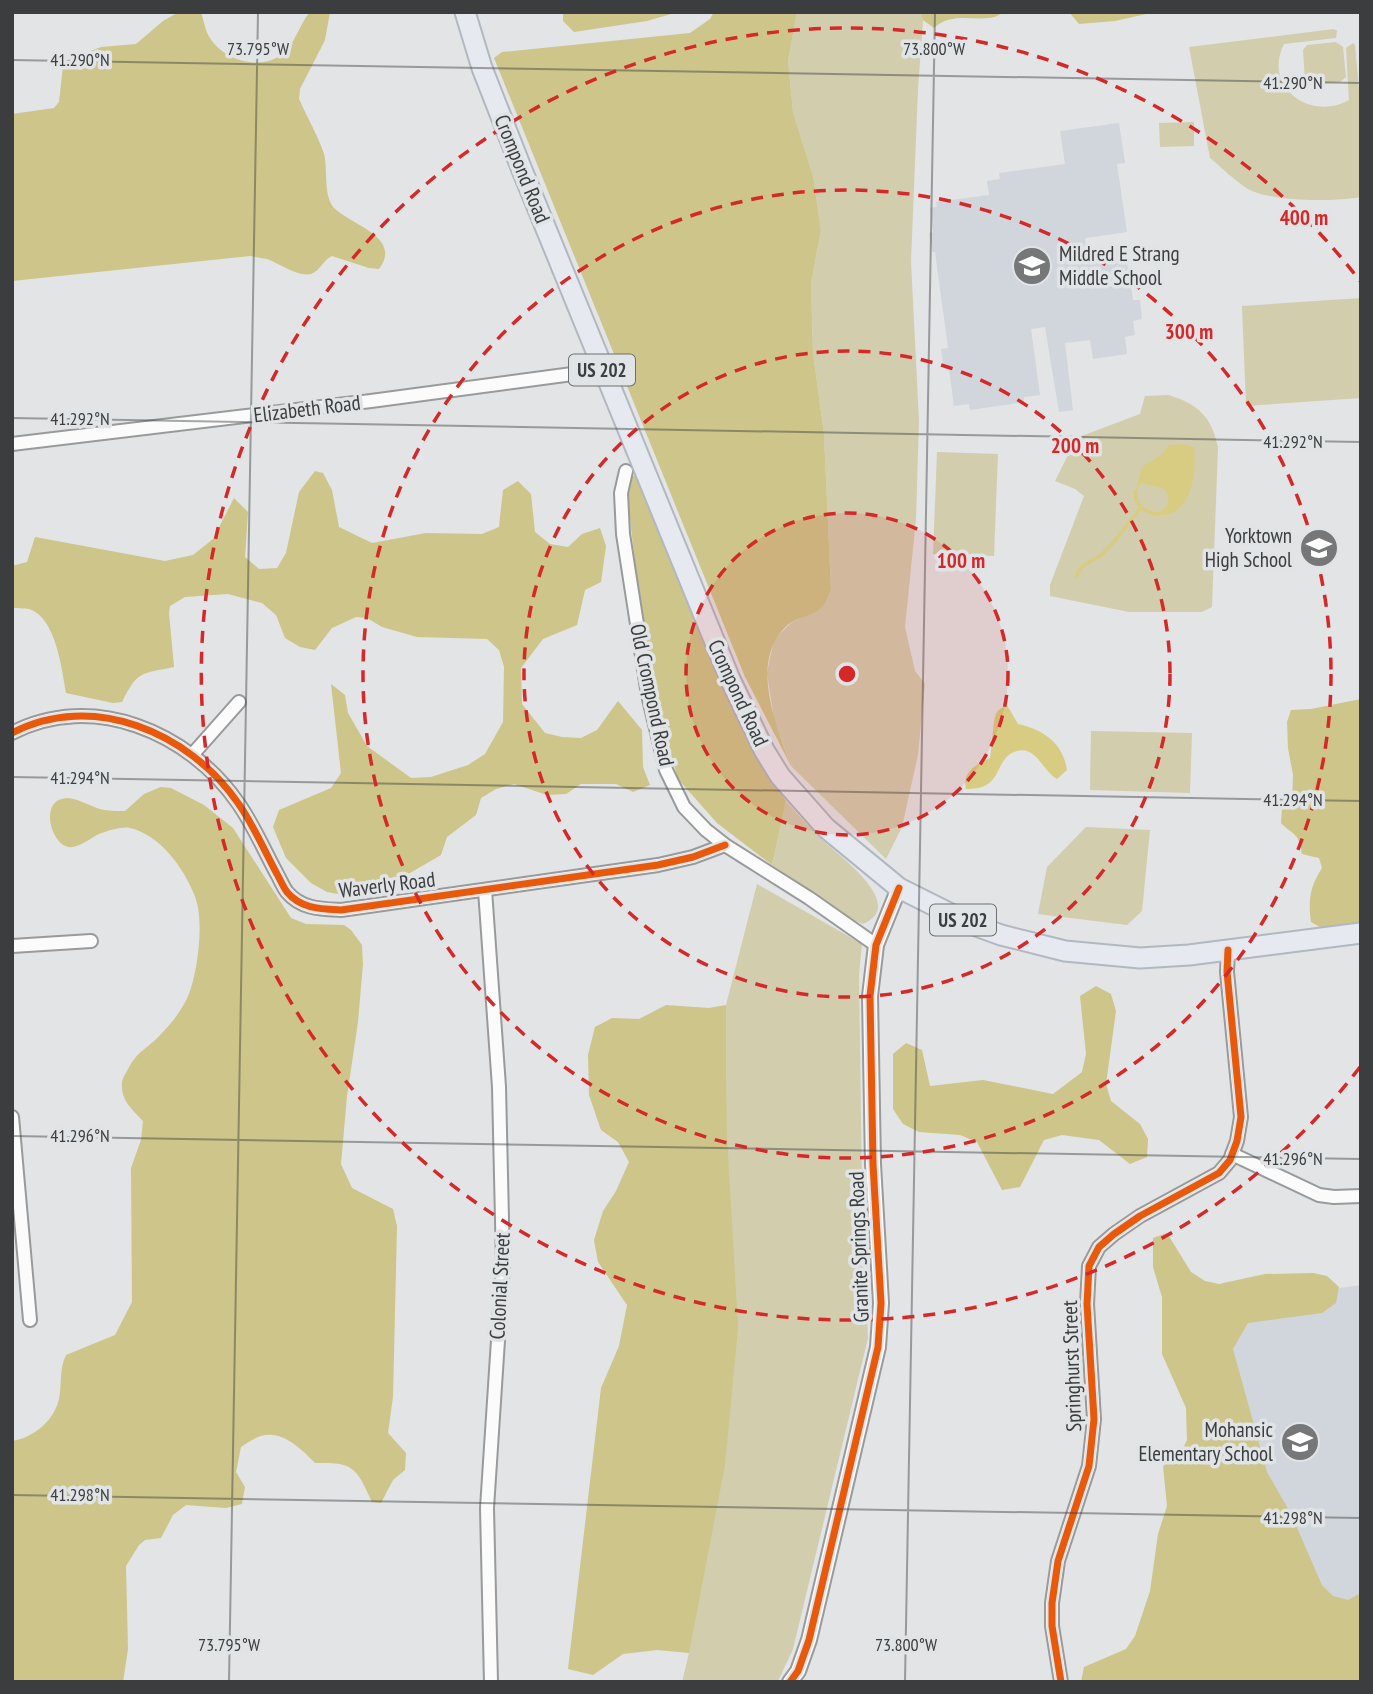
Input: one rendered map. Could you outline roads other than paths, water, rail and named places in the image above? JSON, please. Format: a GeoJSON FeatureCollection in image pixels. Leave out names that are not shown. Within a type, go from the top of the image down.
{"type":"FeatureCollection","features":[{"type":"Feature","properties":{"kind":"highway","name":"Crompond Road"},"geometry":{"type":"LineString","coordinates":[[465,12],[487,79],[602,370],[730,679],[764,750],[780,776],[826,828],[899,888],[981,927],[1065,951],[1140,958],[1361,933]]}},
{"type":"Feature","properties":{"kind":"street","name":"Elizabeth Road"},"geometry":{"type":"LineString","coordinates":[[12,444],[602,370]]}},
{"type":"Feature","properties":{"kind":"street","name":"Old Crompond Road"},"geometry":{"type":"LineString","coordinates":[[626,471],[621,493],[624,534],[648,695],[666,769],[684,807],[725,845],[809,898],[876,945]]}},
{"type":"Feature","properties":{"kind":"street"},"geometry":{"type":"LineString","coordinates":[[192,755],[239,702]]}},
{"type":"Feature","properties":{"kind":"street","name":"Waverly Road"},"geometry":{"type":"LineString","coordinates":[[12,732],[33,722],[85,715],[118,720],[152,730],[206,766],[238,803],[287,892],[307,907],[341,910],[658,865],[693,857],[725,845]]}},
{"type":"Feature","properties":{"kind":"street","name":"Granite Springs Road"},"geometry":{"type":"LineString","coordinates":[[790,1682],[798,1671],[818,1604],[878,1347],[881,1325],[873,1164],[870,996],[876,945],[899,888]]}},
{"type":"Feature","properties":{"kind":"street","name":"Colonial Street"},"geometry":{"type":"LineString","coordinates":[[485,890],[499,1087],[503,1239],[496,1399],[487,1508],[492,1682]]}},
{"type":"Feature","properties":{"kind":"street"},"geometry":{"type":"LineString","coordinates":[[12,946],[91,941]]}},
{"type":"Feature","properties":{"kind":"street"},"geometry":{"type":"LineString","coordinates":[[1228,950],[1227,972],[1241,1117],[1233,1154],[1319,1195],[1361,1196]]}},
{"type":"Feature","properties":{"kind":"street"},"geometry":{"type":"LineString","coordinates":[[12,1117],[30,1320]]}},
{"type":"Feature","properties":{"kind":"street","name":"Springhurst Street"},"geometry":{"type":"LineString","coordinates":[[1062,1682],[1052,1626],[1052,1603],[1058,1561],[1089,1466],[1094,1390],[1087,1304],[1089,1266],[1099,1247],[1114,1234],[1140,1216],[1219,1173],[1233,1154]]}},
{"type":"Feature","properties":{"kind":"waterway"},"geometry":{"type":"LineString","coordinates":[[1135,492],[1140,507],[1155,514]]}},
{"type":"Feature","properties":{"kind":"waterway"},"geometry":{"type":"LineString","coordinates":[[1077,576],[1084,565],[1112,545],[1141,508]]}},
{"type":"Feature","properties":{"kind":"place","name":"Mildred E Strang Middle School"},"geometry":{"type":"Point","coordinates":[1032,266]}},
{"type":"Feature","properties":{"kind":"place","name":"Yorktown High School"},"geometry":{"type":"Point","coordinates":[1319,548]}},
{"type":"Feature","properties":{"kind":"place","name":"Mohansic Elementary School"},"geometry":{"type":"Point","coordinates":[1300,1442]}}]}
